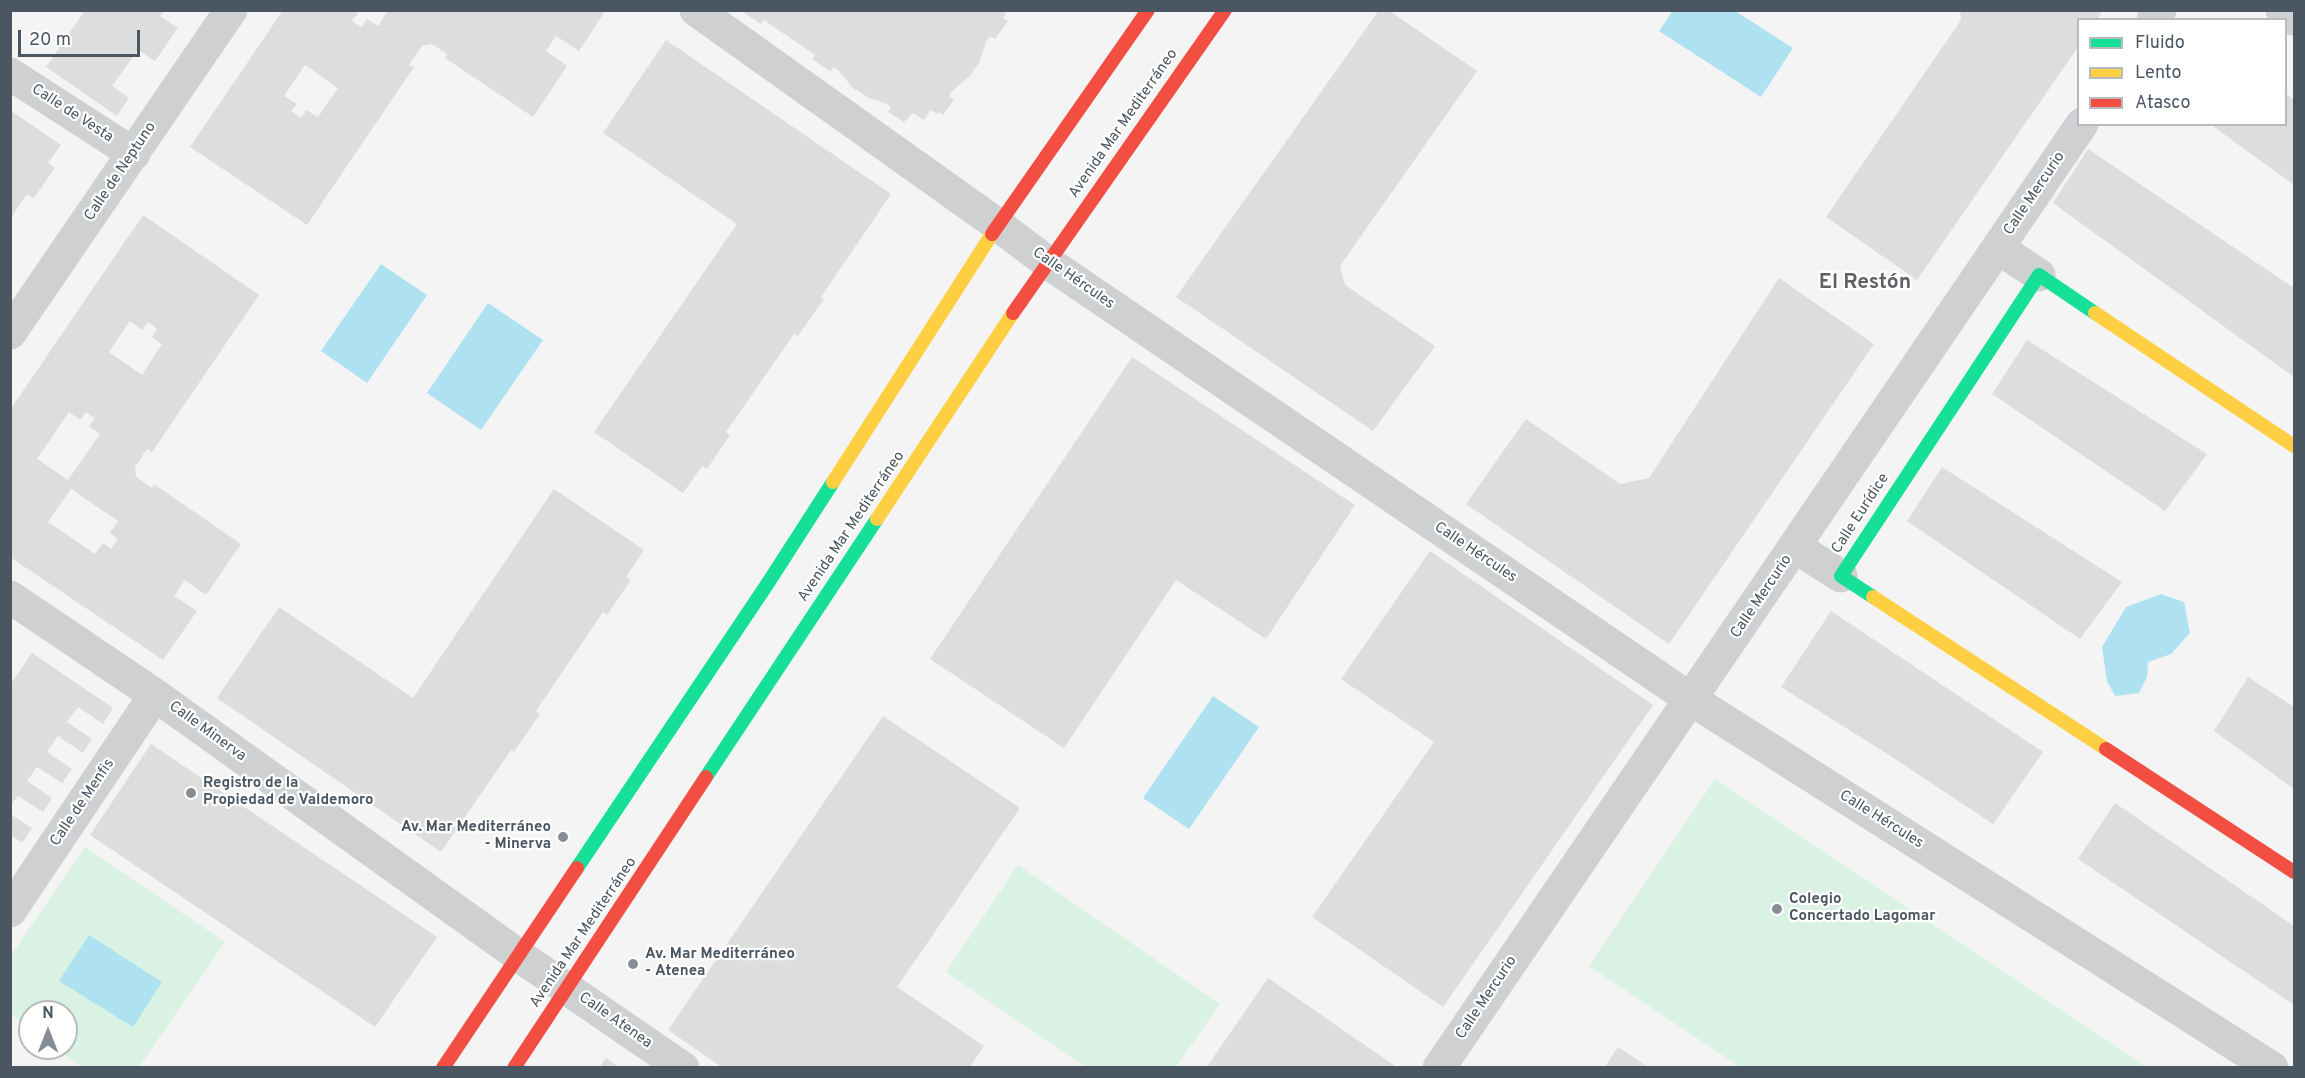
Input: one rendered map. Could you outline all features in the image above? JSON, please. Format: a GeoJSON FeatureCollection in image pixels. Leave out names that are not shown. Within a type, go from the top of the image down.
{"type":"FeatureCollection","features":[{"type":"Feature","properties":{"kind":"street","name":"Calle de Neptuno"},"geometry":{"type":"LineString","coordinates":[[10,333],[231,10]]}},
{"type":"Feature","properties":{"kind":"street","name":"Calle Hércules"},"geometry":{"type":"LineString","coordinates":[[696,10],[1047,262],[1692,700],[2272,1068]]}},
{"type":"Feature","properties":{"kind":"street"},"geometry":{"type":"LineString","coordinates":[[443,1068],[768,583],[998,225],[1148,10]]}},
{"type":"Feature","properties":{"kind":"street","name":"Avenida Mar Mediterráneo"},"geometry":{"type":"LineString","coordinates":[[514,1068],[1047,262],[1225,10]]}},
{"type":"Feature","properties":{"kind":"street"},"geometry":{"type":"LineString","coordinates":[[2282,10],[2295,19]]}},
{"type":"Feature","properties":{"kind":"street","name":"Calle de Vesta"},"geometry":{"type":"LineString","coordinates":[[10,74],[134,154]]}},
{"type":"Feature","properties":{"kind":"street","name":"Calle Mercurio"},"geometry":{"type":"LineString","coordinates":[[1439,1068],[1692,700],[2081,126]]}},
{"type":"Feature","properties":{"kind":"street"},"geometry":{"type":"LineString","coordinates":[[1998,248],[2295,446]]}},
{"type":"Feature","properties":{"kind":"street","name":"Calle Eurídice"},"geometry":{"type":"LineString","coordinates":[[2039,275],[1841,576],[2295,872]]}},
{"type":"Feature","properties":{"kind":"street"},"geometry":{"type":"LineString","coordinates":[[1795,547],[1841,576]]}},
{"type":"Feature","properties":{"kind":"street","name":"Calle Minerva"},"geometry":{"type":"LineString","coordinates":[[10,597],[155,695],[518,955]]}},
{"type":"Feature","properties":{"kind":"street","name":"Calle de Menfis"},"geometry":{"type":"LineString","coordinates":[[10,911],[155,695]]}},
{"type":"Feature","properties":{"kind":"street","name":"Calle Atenea"},"geometry":{"type":"LineString","coordinates":[[518,955],[683,1068]]}},
{"type":"Feature","properties":{"kind":"green space","name":"Colegio Concertado Lagomar"},"geometry":{"type":"Polygon","coordinates":[[[1715,779],[2147,1067],[1740,1067],[1589,966],[1715,779]]]}},
{"type":"Feature","properties":{"kind":"green space"},"geometry":{"type":"Polygon","coordinates":[[[85,847],[225,942],[139,1067],[82,1067],[72,1060],[78,1060],[78,1000],[18,1000],[18,1020],[11,1014],[11,955],[85,847]]]}},
{"type":"Feature","properties":{"kind":"green space"},"geometry":{"type":"Polygon","coordinates":[[[1018,865],[1220,1004],[1176,1067],[1085,1067],[946,972],[1018,865]]]}},
{"type":"Feature","properties":{"kind":"water"},"geometry":{"type":"Polygon","coordinates":[[[1673,10],[1735,11],[1793,48],[1761,97],[1659,31],[1673,10]]]}},
{"type":"Feature","properties":{"kind":"water"},"geometry":{"type":"Polygon","coordinates":[[[381,264],[427,295],[367,383],[321,351],[381,264]]]}},
{"type":"Feature","properties":{"kind":"water"},"geometry":{"type":"Polygon","coordinates":[[[488,303],[543,340],[481,430],[427,393],[488,303]]]}},
{"type":"Feature","properties":{"kind":"water"},"geometry":{"type":"Polygon","coordinates":[[[2161,594],[2184,602],[2190,633],[2171,654],[2148,662],[2147,677],[2139,693],[2115,696],[2107,681],[2102,647],[2126,607],[2161,594]]]}},
{"type":"Feature","properties":{"kind":"water"},"geometry":{"type":"Polygon","coordinates":[[[1213,696],[1259,727],[1189,829],[1143,798],[1213,696]]]}},
{"type":"Feature","properties":{"kind":"water"},"geometry":{"type":"Polygon","coordinates":[[[89,935],[162,982],[133,1027],[59,981],[89,935]]]}},
{"type":"Feature","properties":{"kind":"building"},"geometry":{"type":"Polygon","coordinates":[[[85,10],[164,10],[160,16],[178,28],[155,61],[138,50],[112,86],[129,98],[117,116],[46,67],[85,10]]]}},
{"type":"Feature","properties":{"kind":"building"},"geometry":{"type":"Polygon","coordinates":[[[283,10],[354,10],[358,13],[352,21],[362,27],[367,19],[378,26],[388,10],[606,10],[579,51],[556,36],[546,51],[567,66],[533,117],[445,58],[447,54],[432,44],[422,46],[409,65],[414,67],[307,225],[190,147],[283,10]],[[305,65],[284,96],[297,104],[291,111],[301,118],[306,110],[318,117],[338,88],[305,65]]]}},
{"type":"Feature","properties":{"kind":"building"},"geometry":{"type":"Polygon","coordinates":[[[740,10],[1008,10],[1003,18],[1008,21],[995,39],[990,36],[980,61],[970,76],[949,96],[954,100],[943,115],[930,110],[924,120],[913,113],[904,122],[888,112],[891,107],[887,104],[869,98],[853,88],[838,70],[833,67],[830,71],[812,59],[815,55],[764,20],[761,24],[740,10]]]}},
{"type":"Feature","properties":{"kind":"building"},"geometry":{"type":"Polygon","coordinates":[[[1379,10],[1388,10],[1477,71],[1340,266],[1345,285],[1435,346],[1373,431],[1176,297],[1379,10]]]}},
{"type":"Feature","properties":{"kind":"building"},"geometry":{"type":"Polygon","coordinates":[[[1960,10],[2103,10],[2098,18],[2077,18],[2077,48],[1917,280],[1826,217],[1961,20],[1960,10]]]}},
{"type":"Feature","properties":{"kind":"building"},"geometry":{"type":"Polygon","coordinates":[[[666,40],[891,194],[821,297],[824,299],[798,336],[794,334],[726,432],[730,435],[707,469],[702,466],[683,493],[594,432],[737,224],[603,133],[666,40]]]}},
{"type":"Feature","properties":{"kind":"building"},"geometry":{"type":"Polygon","coordinates":[[[2287,95],[2294,100],[2294,185],[2213,126],[2287,126],[2287,95]]]}},
{"type":"Feature","properties":{"kind":"building"},"geometry":{"type":"Polygon","coordinates":[[[10,110],[61,145],[48,163],[55,168],[34,198],[27,194],[10,219],[10,110]]]}},
{"type":"Feature","properties":{"kind":"building"},"geometry":{"type":"Polygon","coordinates":[[[2088,149],[2294,288],[2294,377],[2053,203],[2088,149]]]}},
{"type":"Feature","properties":{"kind":"building"},"geometry":{"type":"Polygon","coordinates":[[[143,215],[259,295],[152,452],[147,449],[135,467],[136,477],[152,488],[154,484],[241,544],[206,595],[185,580],[174,596],[197,611],[163,660],[10,557],[10,410],[143,215]],[[130,321],[109,352],[142,375],[162,344],[152,337],[157,329],[148,322],[142,330],[130,321]],[[69,412],[37,459],[68,480],[100,434],[89,426],[95,418],[86,412],[80,420],[69,412]],[[71,489],[48,522],[95,554],[103,543],[111,549],[118,539],[110,533],[118,521],[71,489]]]}},
{"type":"Feature","properties":{"kind":"building"},"geometry":{"type":"Polygon","coordinates":[[[1779,278],[1874,344],[1669,644],[1466,504],[1526,419],[1620,484],[1649,478],[1779,278]]]}},
{"type":"Feature","properties":{"kind":"building"},"geometry":{"type":"Polygon","coordinates":[[[2027,340],[2207,454],[2165,511],[1992,394],[2027,340]]]}},
{"type":"Feature","properties":{"kind":"building"},"geometry":{"type":"Polygon","coordinates":[[[1132,357],[1355,505],[1266,639],[1176,580],[1064,748],[930,659],[1132,357]]]}},
{"type":"Feature","properties":{"kind":"building"},"geometry":{"type":"Polygon","coordinates":[[[1942,467],[2122,582],[2080,639],[1907,521],[1942,467]]]}},
{"type":"Feature","properties":{"kind":"building"},"geometry":{"type":"Polygon","coordinates":[[[554,489],[644,550],[626,577],[631,580],[607,615],[603,612],[536,711],[540,714],[514,752],[511,750],[441,852],[217,698],[279,607],[413,698],[554,489]]]}},
{"type":"Feature","properties":{"kind":"building"},"geometry":{"type":"Polygon","coordinates":[[[1430,551],[1653,705],[1443,1007],[1312,917],[1434,742],[1341,679],[1430,551]]]}},
{"type":"Feature","properties":{"kind":"building"},"geometry":{"type":"Polygon","coordinates":[[[1831,611],[2043,752],[1993,824],[1781,687],[1831,611]]]}},
{"type":"Feature","properties":{"kind":"building"},"geometry":{"type":"Polygon","coordinates":[[[32,653],[113,708],[103,724],[78,707],[67,722],[92,739],[83,753],[58,736],[47,752],[72,769],[62,783],[37,767],[27,781],[52,798],[43,812],[18,796],[10,805],[10,685],[32,653]]]}},
{"type":"Feature","properties":{"kind":"building"},"geometry":{"type":"Polygon","coordinates":[[[2248,677],[2294,707],[2294,789],[2214,731],[2248,677]]]}},
{"type":"Feature","properties":{"kind":"building"},"geometry":{"type":"Polygon","coordinates":[[[883,716],[1020,808],[897,987],[984,1046],[969,1068],[723,1068],[668,1030],[883,716]]]}},
{"type":"Feature","properties":{"kind":"building"},"geometry":{"type":"Polygon","coordinates":[[[151,744],[437,937],[375,1027],[90,835],[151,744]]]}},
{"type":"Feature","properties":{"kind":"building"},"geometry":{"type":"Polygon","coordinates":[[[2115,803],[2294,926],[2294,1005],[2078,859],[2115,803]]]}},
{"type":"Feature","properties":{"kind":"building"},"geometry":{"type":"Polygon","coordinates":[[[10,814],[32,828],[22,843],[10,834],[10,814]]]}},
{"type":"Feature","properties":{"kind":"building"},"geometry":{"type":"Polygon","coordinates":[[[1268,978],[1398,1068],[1206,1068],[1268,978]]]}},
{"type":"Feature","properties":{"kind":"building"},"geometry":{"type":"Polygon","coordinates":[[[1618,1047],[1650,1068],[1604,1068],[1618,1047]]]}},
{"type":"Feature","properties":{"kind":"building"},"geometry":{"type":"Polygon","coordinates":[[[606,1058],[620,1068],[599,1068],[606,1058]]]}},
{"type":"Feature","properties":{"kind":"traffic: fast"},"geometry":{"type":"LineString","coordinates":[[1873,597],[1841,576],[2039,275],[2095,313]]}},
{"type":"Feature","properties":{"kind":"traffic: fast"},"geometry":{"type":"LineString","coordinates":[[577,868],[833,482]]}},
{"type":"Feature","properties":{"kind":"traffic: fast"},"geometry":{"type":"LineString","coordinates":[[706,777],[877,519]]}},
{"type":"Feature","properties":{"kind":"traffic: slow"},"geometry":{"type":"LineString","coordinates":[[833,482],[992,234]]}},
{"type":"Feature","properties":{"kind":"traffic: slow"},"geometry":{"type":"LineString","coordinates":[[877,519],[1013,313]]}},
{"type":"Feature","properties":{"kind":"traffic: slow"},"geometry":{"type":"LineString","coordinates":[[2095,313],[2294,446]]}},
{"type":"Feature","properties":{"kind":"traffic: slow"},"geometry":{"type":"LineString","coordinates":[[1873,597],[2106,749]]}},
{"type":"Feature","properties":{"kind":"traffic: jam"},"geometry":{"type":"LineString","coordinates":[[992,234],[1148,10]]}},
{"type":"Feature","properties":{"kind":"traffic: jam"},"geometry":{"type":"LineString","coordinates":[[1013,313],[1225,10]]}},
{"type":"Feature","properties":{"kind":"traffic: jam"},"geometry":{"type":"LineString","coordinates":[[2106,749],[2294,872]]}},
{"type":"Feature","properties":{"kind":"traffic: jam"},"geometry":{"type":"LineString","coordinates":[[514,1068],[706,777]]}},
{"type":"Feature","properties":{"kind":"traffic: jam"},"geometry":{"type":"LineString","coordinates":[[443,1068],[577,868]]}},
{"type":"Feature","properties":{"kind":"place","name":"Registro de la Propiedad de Valdemoro"},"geometry":{"type":"Point","coordinates":[191,793]}},
{"type":"Feature","properties":{"kind":"place","name":"Av. Mar Mediterráneo - Minerva"},"geometry":{"type":"Point","coordinates":[563,837]}},
{"type":"Feature","properties":{"kind":"place","name":"Colegio Concertado Lagomar"},"geometry":{"type":"Point","coordinates":[1777,909]}},
{"type":"Feature","properties":{"kind":"place","name":"Av. Mar Mediterráneo - Atenea"},"geometry":{"type":"Point","coordinates":[633,964]}},
{"type":"Feature","properties":{"kind":"district","name":"El Restón"},"geometry":{"type":"Point","coordinates":[1865,284]}}]}
